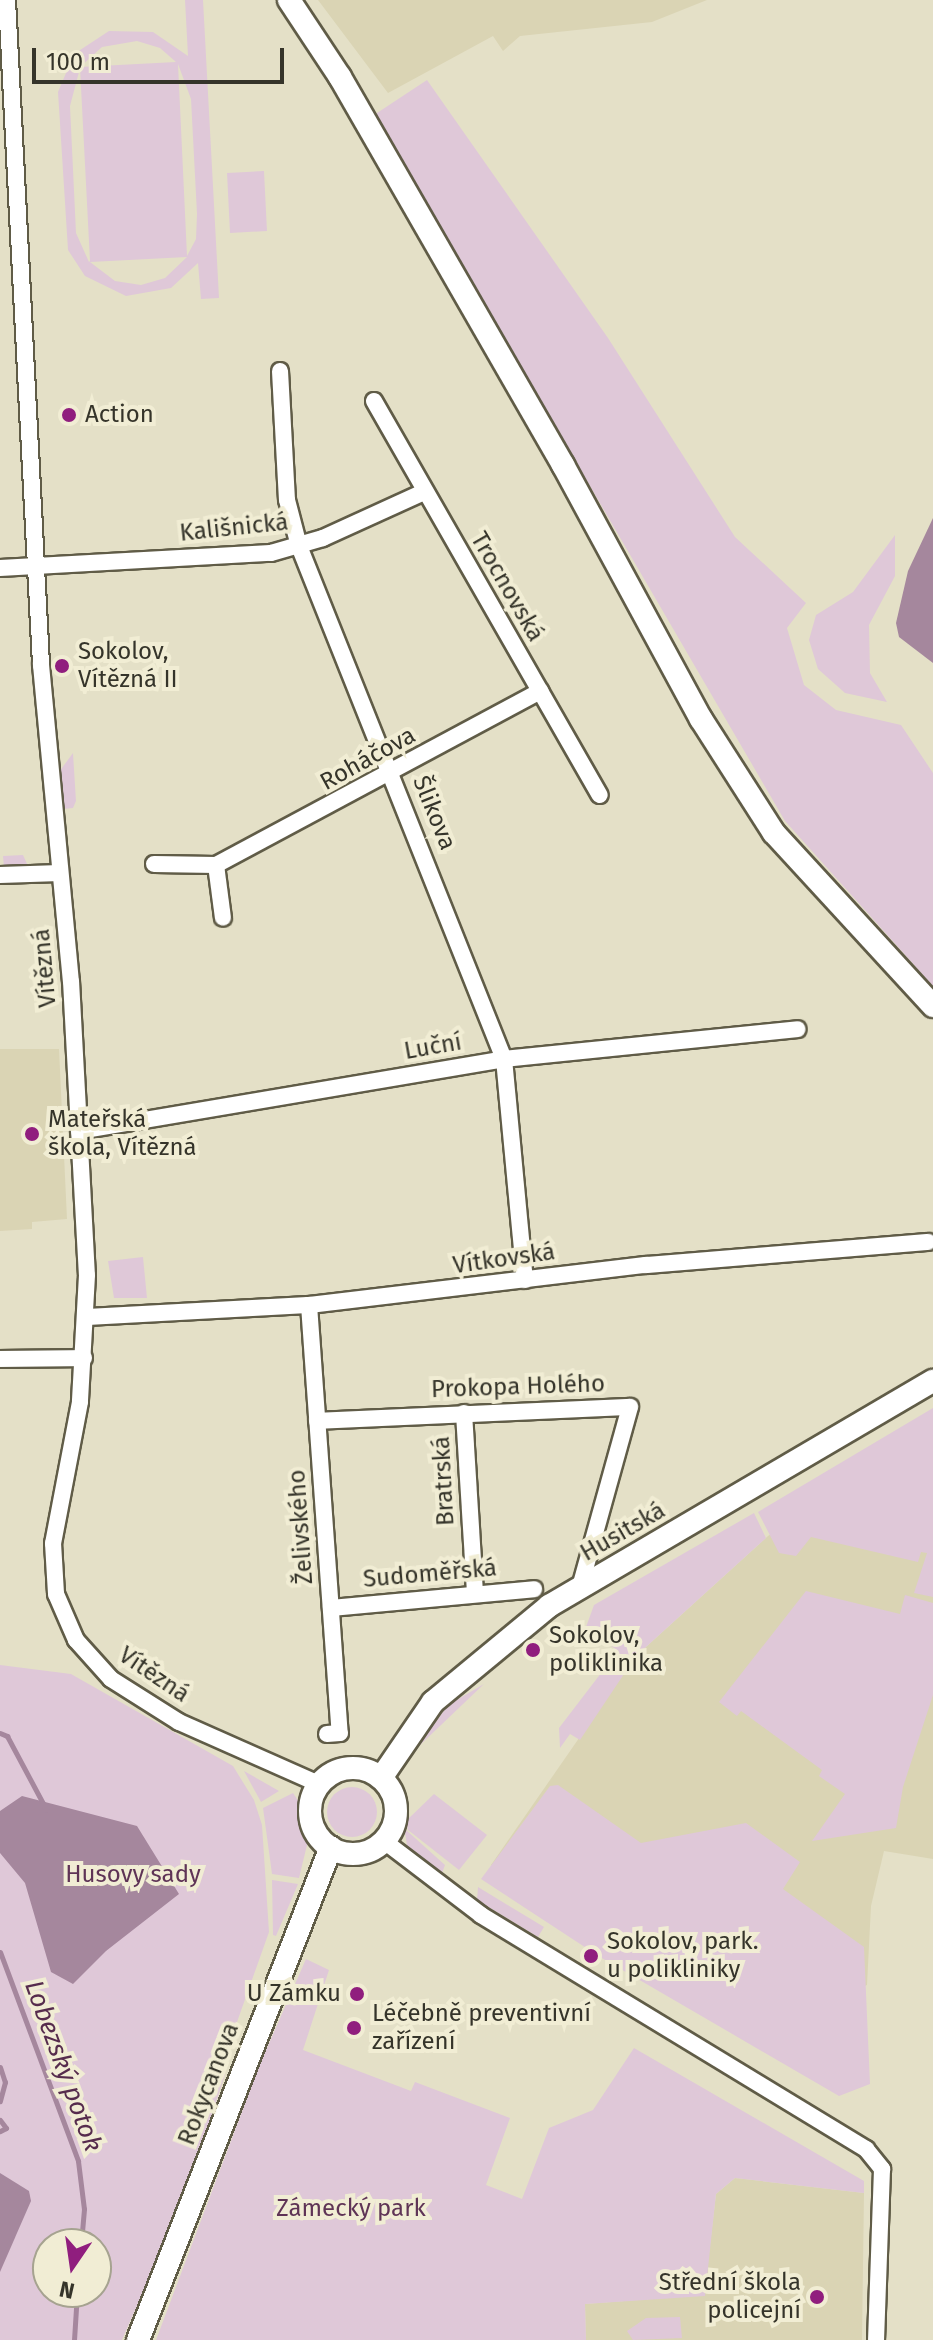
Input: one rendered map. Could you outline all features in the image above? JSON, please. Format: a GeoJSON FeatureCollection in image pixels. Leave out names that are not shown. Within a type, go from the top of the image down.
{"type":"FeatureCollection","features":[{"type":"Feature","properties":{"kind":"street","name":"Vítězná"},"geometry":{"type":"LineString","coordinates":[[7,0],[41,665],[79,1131],[86,1317],[73,1450],[53,1543],[53,1577],[65,1624],[97,1667],[144,1702],[226,1745],[319,1784]]}},
{"type":"Feature","properties":{"kind":"street"},"geometry":{"type":"LineString","coordinates":[[289,0],[348,91],[563,465],[701,719],[768,825],[933,1006]]}},
{"type":"Feature","properties":{"kind":"street","name":"Šlikova"},"geometry":{"type":"LineString","coordinates":[[280,371],[287,500],[299,546],[504,1059],[525,1280]]}},
{"type":"Feature","properties":{"kind":"street","name":"Trocnovská"},"geometry":{"type":"LineString","coordinates":[[374,401],[600,795]]}},
{"type":"Feature","properties":{"kind":"street","name":"Kališnická"},"geometry":{"type":"LineString","coordinates":[[0,568],[271,553],[299,546],[424,492]]}},
{"type":"Feature","properties":{"kind":"street","name":"Roháčova"},"geometry":{"type":"LineString","coordinates":[[154,864],[216,865],[392,774],[540,691]]}},
{"type":"Feature","properties":{"kind":"street"},"geometry":{"type":"LineString","coordinates":[[216,865],[223,918]]}},
{"type":"Feature","properties":{"kind":"street"},"geometry":{"type":"LineString","coordinates":[[0,875],[60,873]]}},
{"type":"Feature","properties":{"kind":"street","name":"Luční"},"geometry":{"type":"LineString","coordinates":[[79,1131],[504,1059],[797,1029]]}},
{"type":"Feature","properties":{"kind":"street","name":"Vítkovská"},"geometry":{"type":"LineString","coordinates":[[86,1317],[309,1305],[525,1280],[928,1242]]}},
{"type":"Feature","properties":{"kind":"street","name":"Želivského"},"geometry":{"type":"LineString","coordinates":[[309,1305],[340,1733],[327,1734]]}},
{"type":"Feature","properties":{"kind":"street"},"geometry":{"type":"LineString","coordinates":[[0,1359],[84,1358]]}},
{"type":"Feature","properties":{"kind":"street","name":"Husitská"},"geometry":{"type":"LineString","coordinates":[[381,1778],[433,1702],[526,1623],[580,1587],[933,1381]]}},
{"type":"Feature","properties":{"kind":"street","name":"Prokopa Holého"},"geometry":{"type":"LineString","coordinates":[[317,1421],[630,1407],[580,1587]]}},
{"type":"Feature","properties":{"kind":"street","name":"Bratrská"},"geometry":{"type":"LineString","coordinates":[[464,1413],[475,1593]]}},
{"type":"Feature","properties":{"kind":"street","name":"Sudoměřská"},"geometry":{"type":"LineString","coordinates":[[331,1608],[534,1589]]}},
{"type":"Feature","properties":{"kind":"street"},"geometry":{"type":"LineString","coordinates":[[348,1768],[381,1778],[392,1793],[396,1812],[384,1841],[359,1853],[331,1847],[319,1836],[310,1816],[319,1784],[348,1768]]}},
{"type":"Feature","properties":{"kind":"street"},"geometry":{"type":"LineString","coordinates":[[384,1841],[481,1915],[866,2149],[882,2169],[876,2340]]}},
{"type":"Feature","properties":{"kind":"street","name":"Rokycanova"},"geometry":{"type":"LineString","coordinates":[[138,2340],[331,1847]]}},
{"type":"Feature","properties":{"kind":"shaded area"},"geometry":{"type":"Polygon","coordinates":[[[318,0],[707,0],[652,22],[520,36],[503,51],[493,36],[388,93],[318,0]]]}},
{"type":"Feature","properties":{"kind":"shaded area"},"geometry":{"type":"Polygon","coordinates":[[[933,518],[933,663],[899,637],[896,623],[908,571],[933,518]]]}},
{"type":"Feature","properties":{"kind":"shaded area","name":"Mateřská škola, Vítězná"},"geometry":{"type":"Polygon","coordinates":[[[0,1049],[59,1049],[67,1219],[32,1222],[32,1229],[0,1231],[0,1049]]]}},
{"type":"Feature","properties":{"kind":"shaded area"},"geometry":{"type":"Polygon","coordinates":[[[933,1420],[933,1859],[884,1851],[871,1906],[867,1985],[766,2032],[491,1865],[636,1656],[768,1536],[933,1420]]]}},
{"type":"Feature","properties":{"kind":"shaded area"},"geometry":{"type":"Polygon","coordinates":[[[22,1796],[137,1826],[179,1894],[106,1951],[73,1984],[51,1972],[25,1883],[0,1853],[0,1811],[22,1796]]]}},
{"type":"Feature","properties":{"kind":"shaded area"},"geometry":{"type":"Polygon","coordinates":[[[0,2173],[29,2191],[31,2201],[0,2272],[0,2173]]]}},
{"type":"Feature","properties":{"kind":"shaded area"},"geometry":{"type":"Polygon","coordinates":[[[735,2178],[864,2193],[862,2340],[586,2340],[585,2304],[704,2295],[716,2194],[735,2178]]]}},
{"type":"Feature","properties":{"kind":"green space"},"geometry":{"type":"Polygon","coordinates":[[[185,0],[203,0],[219,298],[201,299],[198,263],[171,288],[126,296],[85,276],[68,250],[58,92],[74,54],[109,31],[153,32],[188,56],[185,0]],[[137,41],[102,47],[80,67],[176,62],[160,48],[137,41]],[[178,64],[187,256],[196,239],[197,214],[191,99],[178,64]],[[80,68],[70,106],[76,233],[89,262],[80,68]],[[187,257],[90,262],[115,281],[141,285],[165,278],[187,257]]]}},
{"type":"Feature","properties":{"kind":"green space"},"geometry":{"type":"Polygon","coordinates":[[[427,80],[608,338],[735,537],[806,603],[787,628],[804,685],[836,710],[901,725],[933,773],[933,986],[785,821],[374,115],[427,80]]]}},
{"type":"Feature","properties":{"kind":"green space"},"geometry":{"type":"Polygon","coordinates":[[[264,171],[267,231],[230,233],[227,173],[264,171]]]}},
{"type":"Feature","properties":{"kind":"green space"},"geometry":{"type":"Polygon","coordinates":[[[895,535],[895,576],[869,625],[870,673],[887,702],[845,693],[818,669],[809,640],[816,615],[853,592],[895,535]]]}},
{"type":"Feature","properties":{"kind":"green space"},"geometry":{"type":"Polygon","coordinates":[[[73,753],[76,801],[73,808],[63,809],[59,772],[73,753]]]}},
{"type":"Feature","properties":{"kind":"green space"},"geometry":{"type":"Polygon","coordinates":[[[23,855],[28,866],[4,868],[3,856],[23,855]]]}},
{"type":"Feature","properties":{"kind":"green space"},"geometry":{"type":"Polygon","coordinates":[[[143,1257],[147,1298],[114,1298],[108,1261],[143,1257]]]}},
{"type":"Feature","properties":{"kind":"green space"},"geometry":{"type":"Polygon","coordinates":[[[933,1408],[933,1597],[914,1593],[927,1553],[921,1552],[918,1562],[811,1537],[796,1556],[779,1553],[758,1512],[933,1408]]]}},
{"type":"Feature","properties":{"kind":"green space"},"geometry":{"type":"Polygon","coordinates":[[[754,1513],[766,1538],[636,1656],[580,1740],[570,1734],[560,1748],[559,1728],[618,1651],[586,1627],[594,1605],[754,1513]]]}},
{"type":"Feature","properties":{"kind":"green space"},"geometry":{"type":"Polygon","coordinates":[[[806,1591],[900,1614],[905,1595],[933,1603],[933,1695],[903,1787],[896,1828],[812,1841],[845,1794],[819,1776],[822,1770],[741,1711],[737,1716],[719,1702],[806,1591]]]}},
{"type":"Feature","properties":{"kind":"green space","name":"Husovy sady"},"geometry":{"type":"Polygon","coordinates":[[[0,1665],[71,1674],[233,1766],[254,1800],[262,1825],[269,1932],[226,2053],[225,2075],[187,2190],[122,2340],[0,2340],[0,1665]]]}},
{"type":"Feature","properties":{"kind":"green space"},"geometry":{"type":"Polygon","coordinates":[[[484,1684],[419,1746],[410,1758],[448,1705],[484,1684]]]}},
{"type":"Feature","properties":{"kind":"green space"},"geometry":{"type":"Polygon","coordinates":[[[244,1771],[279,1791],[261,1802],[244,1771]]]}},
{"type":"Feature","properties":{"kind":"green space"},"geometry":{"type":"Polygon","coordinates":[[[558,1785],[641,1843],[746,1823],[800,1862],[783,1889],[864,1947],[870,2084],[839,2096],[600,1957],[481,1879],[550,1786],[558,1785]]]}},
{"type":"Feature","properties":{"kind":"green space"},"geometry":{"type":"Polygon","coordinates":[[[352,1787],[370,1794],[377,1812],[370,1830],[352,1837],[334,1830],[327,1812],[334,1794],[352,1787]]]}},
{"type":"Feature","properties":{"kind":"green space"},"geometry":{"type":"Polygon","coordinates":[[[293,1793],[301,1805],[308,1841],[299,1878],[272,1874],[263,1808],[293,1793]]]}},
{"type":"Feature","properties":{"kind":"green space"},"geometry":{"type":"Polygon","coordinates":[[[434,1794],[487,1835],[459,1870],[408,1830],[406,1821],[434,1794]]]}},
{"type":"Feature","properties":{"kind":"green space"},"geometry":{"type":"Polygon","coordinates":[[[403,1820],[405,1829],[445,1865],[442,1873],[407,1845],[403,1820]]]}},
{"type":"Feature","properties":{"kind":"green space"},"geometry":{"type":"Polygon","coordinates":[[[272,1880],[298,1884],[276,1936],[273,1935],[272,1880]]]}},
{"type":"Feature","properties":{"kind":"green space"},"geometry":{"type":"Polygon","coordinates":[[[478,1887],[544,1927],[538,1937],[477,1900],[478,1887]]]}},
{"type":"Feature","properties":{"kind":"green space","name":"Zámecký park"},"geometry":{"type":"Polygon","coordinates":[[[306,1959],[329,1970],[303,2050],[411,2091],[415,2082],[510,2118],[486,2185],[522,2199],[549,2128],[593,2110],[634,2048],[864,2181],[864,2193],[735,2178],[716,2194],[705,2296],[585,2304],[586,2340],[156,2340],[260,2064],[306,1959]]]}},
{"type":"Feature","properties":{"kind":"green space"},"geometry":{"type":"Polygon","coordinates":[[[680,2317],[682,2338],[633,2340],[627,2331],[646,2318],[680,2317]]]}},
{"type":"Feature","properties":{"kind":"waterway"},"geometry":{"type":"LineString","coordinates":[[0,1733],[7,1736],[46,1809]]}},
{"type":"Feature","properties":{"kind":"waterway","name":"Lobezský potok"},"geometry":{"type":"LineString","coordinates":[[0,1952],[78,2161],[84,2209],[82,2228]]}},
{"type":"Feature","properties":{"kind":"waterway"},"geometry":{"type":"LineString","coordinates":[[0,2067],[5,2082],[0,2101]]}},
{"type":"Feature","properties":{"kind":"waterway"},"geometry":{"type":"LineString","coordinates":[[0,2120],[6,2128],[0,2131]]}},
{"type":"Feature","properties":{"kind":"waterway","name":"Lobezský potok"},"geometry":{"type":"LineString","coordinates":[[74,2340],[76,2308]]}},
{"type":"Feature","properties":{"kind":"place","name":"Action"},"geometry":{"type":"Point","coordinates":[69,415]}},
{"type":"Feature","properties":{"kind":"place","name":"Sokolov, Vítězná II"},"geometry":{"type":"Point","coordinates":[62,666]}},
{"type":"Feature","properties":{"kind":"place","name":"Mateřská škola, Vítězná"},"geometry":{"type":"Point","coordinates":[32,1134]}},
{"type":"Feature","properties":{"kind":"place","name":"Sokolov, poliklinika"},"geometry":{"type":"Point","coordinates":[533,1650]}},
{"type":"Feature","properties":{"kind":"place","name":"Sokolov, park. u polikliniky"},"geometry":{"type":"Point","coordinates":[591,1956]}},
{"type":"Feature","properties":{"kind":"place","name":"U Zámku"},"geometry":{"type":"Point","coordinates":[357,1994]}},
{"type":"Feature","properties":{"kind":"place","name":"Léčebně preventivní zařízení"},"geometry":{"type":"Point","coordinates":[354,2028]}},
{"type":"Feature","properties":{"kind":"place","name":"Střední škola policejní"},"geometry":{"type":"Point","coordinates":[817,2297]}}]}
